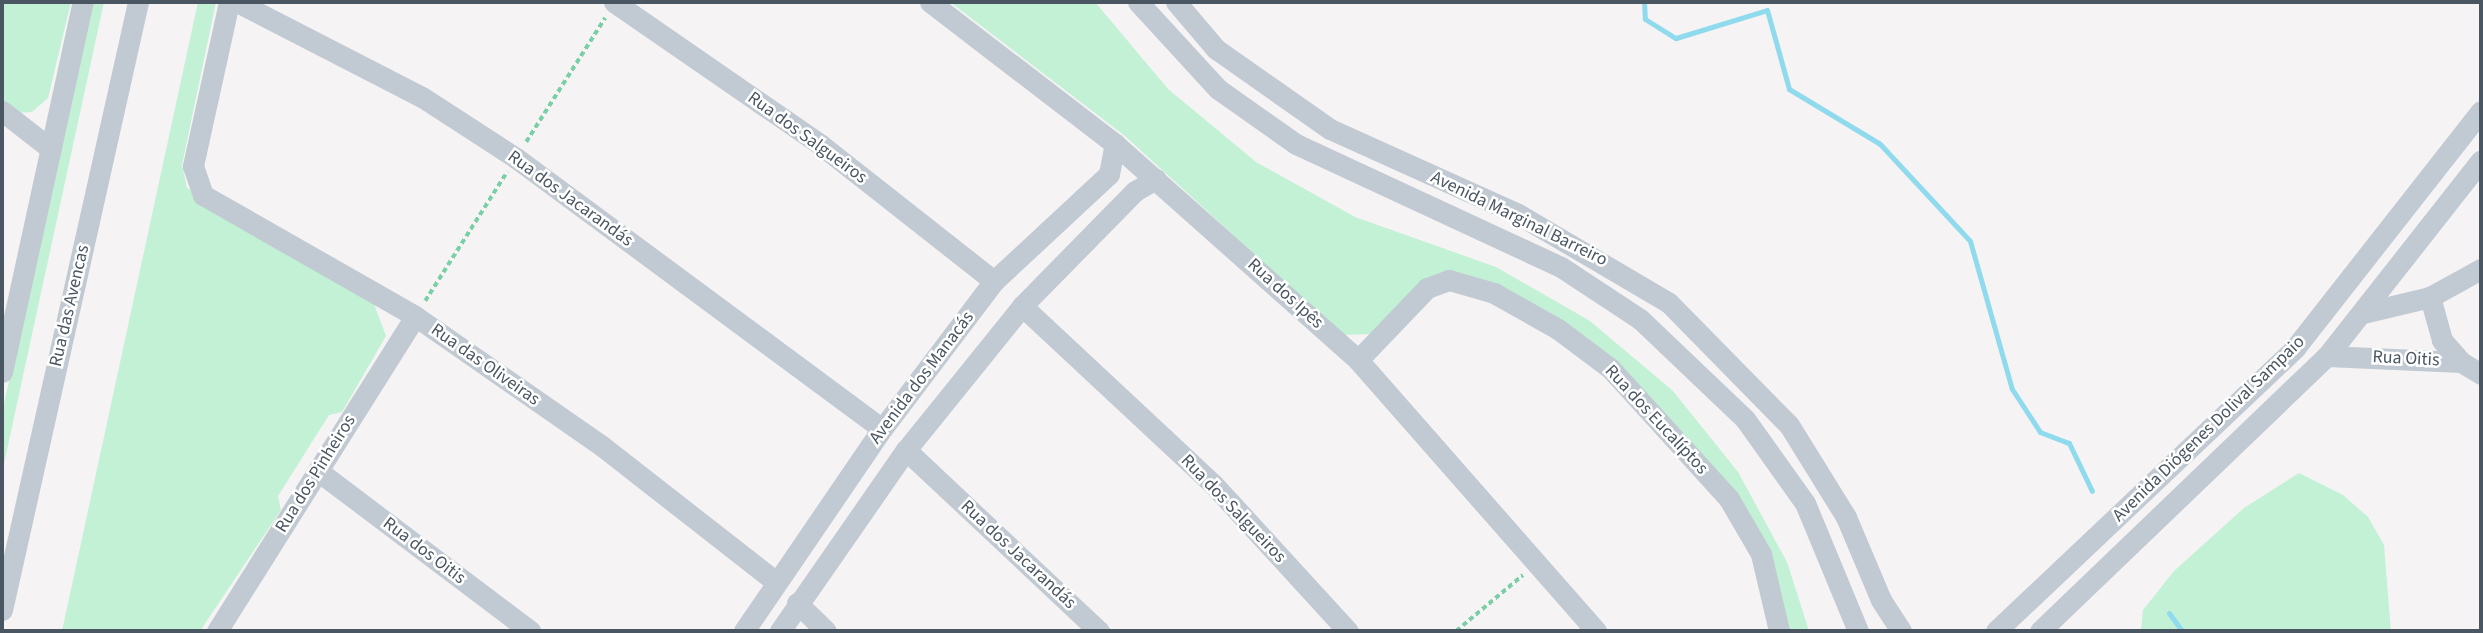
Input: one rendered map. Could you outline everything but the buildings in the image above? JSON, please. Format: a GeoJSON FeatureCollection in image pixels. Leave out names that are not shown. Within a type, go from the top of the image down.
{"type":"FeatureCollection","features":[{"type":"Feature","properties":{"kind":"street"},"geometry":{"type":"LineString","coordinates":[[2,373],[83,2]]}},
{"type":"Feature","properties":{"kind":"street","name":"Rua das Avencas"},"geometry":{"type":"LineString","coordinates":[[2,610],[138,2]]}},
{"type":"Feature","properties":{"kind":"street","name":"Rua das Oliveiras"},"geometry":{"type":"LineString","coordinates":[[229,2],[193,166],[203,195],[415,316],[602,446],[775,581]]}},
{"type":"Feature","properties":{"kind":"street","name":"Rua dos Jacarandás"},"geometry":{"type":"LineString","coordinates":[[237,2],[422,97],[516,158],[882,429]]}},
{"type":"Feature","properties":{"kind":"street","name":"Rua dos Salgueiros"},"geometry":{"type":"LineString","coordinates":[[614,2],[821,145],[994,281]]}},
{"type":"Feature","properties":{"kind":"street","name":"Rua dos Ipês"},"geometry":{"type":"LineString","coordinates":[[930,2],[1115,144],[1358,360],[1596,631]]}},
{"type":"Feature","properties":{"kind":"street","name":"Avenida Marginal Barreiro"},"geometry":{"type":"LineString","coordinates":[[1138,2],[1219,89],[1296,144],[1560,267],[1640,319],[1745,419],[1805,503],[1858,631]]}},
{"type":"Feature","properties":{"kind":"street","name":"Avenida Marginal Barreiro"},"geometry":{"type":"LineString","coordinates":[[1176,2],[1216,49],[1329,129],[1518,214],[1669,303],[1789,425],[1846,517],[1881,600],[1901,631]]}},
{"type":"Feature","properties":{"kind":"street"},"geometry":{"type":"LineString","coordinates":[[2,111],[51,149]]}},
{"type":"Feature","properties":{"kind":"street","name":"Avenida Diógenes Dolival Sampaio"},"geometry":{"type":"LineString","coordinates":[[1996,631],[2295,348],[2481,111]]}},
{"type":"Feature","properties":{"kind":"street","name":"Avenida dos Manacás"},"geometry":{"type":"LineString","coordinates":[[744,631],[775,581],[882,429],[933,367],[994,281],[1109,174],[1115,144]]}},
{"type":"Feature","properties":{"kind":"street","name":"Avenida Diógenes Dolival Sampaio"},"geometry":{"type":"LineString","coordinates":[[2040,631],[2328,356],[2481,160]]}},
{"type":"Feature","properties":{"kind":"street","name":"Avenida dos Manacás"},"geometry":{"type":"LineString","coordinates":[[780,631],[906,450],[1022,306],[1135,191],[1156,179]]}},
{"type":"Feature","properties":{"kind":"street"},"geometry":{"type":"LineString","coordinates":[[2363,313],[2430,297],[2479,265]]}},
{"type":"Feature","properties":{"kind":"street","name":"Rua dos Eucalíptos"},"geometry":{"type":"LineString","coordinates":[[1358,360],[1427,288],[1449,279],[1494,293],[1558,329],[1610,368],[1729,499],[1761,554],[1779,631]]}},
{"type":"Feature","properties":{"kind":"street"},"geometry":{"type":"LineString","coordinates":[[2430,297],[2442,340],[2461,362]]}},
{"type":"Feature","properties":{"kind":"street","name":"Rua dos Salgueiros"},"geometry":{"type":"LineString","coordinates":[[1022,306],[1214,485],[1348,631]]}},
{"type":"Feature","properties":{"kind":"street","name":"Rua dos Pinheiros"},"geometry":{"type":"LineString","coordinates":[[221,629],[415,316]]}},
{"type":"Feature","properties":{"kind":"street","name":"Rua Oitis"},"geometry":{"type":"LineString","coordinates":[[2328,356],[2461,362],[2481,374]]}},
{"type":"Feature","properties":{"kind":"street"},"geometry":{"type":"LineString","coordinates":[[933,367],[950,371],[960,384]]}},
{"type":"Feature","properties":{"kind":"street","name":"Rua dos Jacarandás"},"geometry":{"type":"LineString","coordinates":[[906,450],[1100,631]]}},
{"type":"Feature","properties":{"kind":"street","name":"Rua dos Oitis"},"geometry":{"type":"LineString","coordinates":[[318,471],[530,631]]}},
{"type":"Feature","properties":{"kind":"street"},"geometry":{"type":"LineString","coordinates":[[827,508],[836,522],[852,528]]}},
{"type":"Feature","properties":{"kind":"street"},"geometry":{"type":"LineString","coordinates":[[797,603],[826,631]]}},
{"type":"Feature","properties":{"kind":"path"},"geometry":{"type":"LineString","coordinates":[[1456,631],[1538,563]]}},
{"type":"Feature","properties":{"kind":"green space"},"geometry":{"type":"Polygon","coordinates":[[[2,2],[71,2],[48,98],[32,112],[17,113],[2,103],[2,2]]]}},
{"type":"Feature","properties":{"kind":"green space"},"geometry":{"type":"Polygon","coordinates":[[[92,2],[104,2],[2,473],[2,413],[92,2]]]}},
{"type":"Feature","properties":{"kind":"green space"},"geometry":{"type":"Polygon","coordinates":[[[198,2],[216,2],[182,165],[187,188],[374,304],[386,336],[342,412],[329,415],[278,496],[281,510],[200,631],[62,631],[198,2]]]}},
{"type":"Feature","properties":{"kind":"green space"},"geometry":{"type":"Polygon","coordinates":[[[950,2],[1095,2],[1168,89],[1256,162],[1355,217],[1496,267],[1590,321],[1673,391],[1738,472],[1787,562],[1809,631],[1787,631],[1767,551],[1616,363],[1494,284],[1459,273],[1371,334],[1343,335],[1125,136],[950,2]]]}},
{"type":"Feature","properties":{"kind":"green space"},"geometry":{"type":"Polygon","coordinates":[[[2299,473],[2343,495],[2368,517],[2384,545],[2391,631],[2141,631],[2143,610],[2174,571],[2244,508],[2299,473]]]}},
{"type":"Feature","properties":{"kind":"waterway"},"geometry":{"type":"LineString","coordinates":[[1644,2],[1645,19],[1676,38],[1767,10],[1789,89],[1880,144],[1970,241],[2012,389],[2040,432],[2069,443],[2092,491]]}},
{"type":"Feature","properties":{"kind":"waterway"},"geometry":{"type":"LineString","coordinates":[[2169,613],[2182,631]]}}]}
